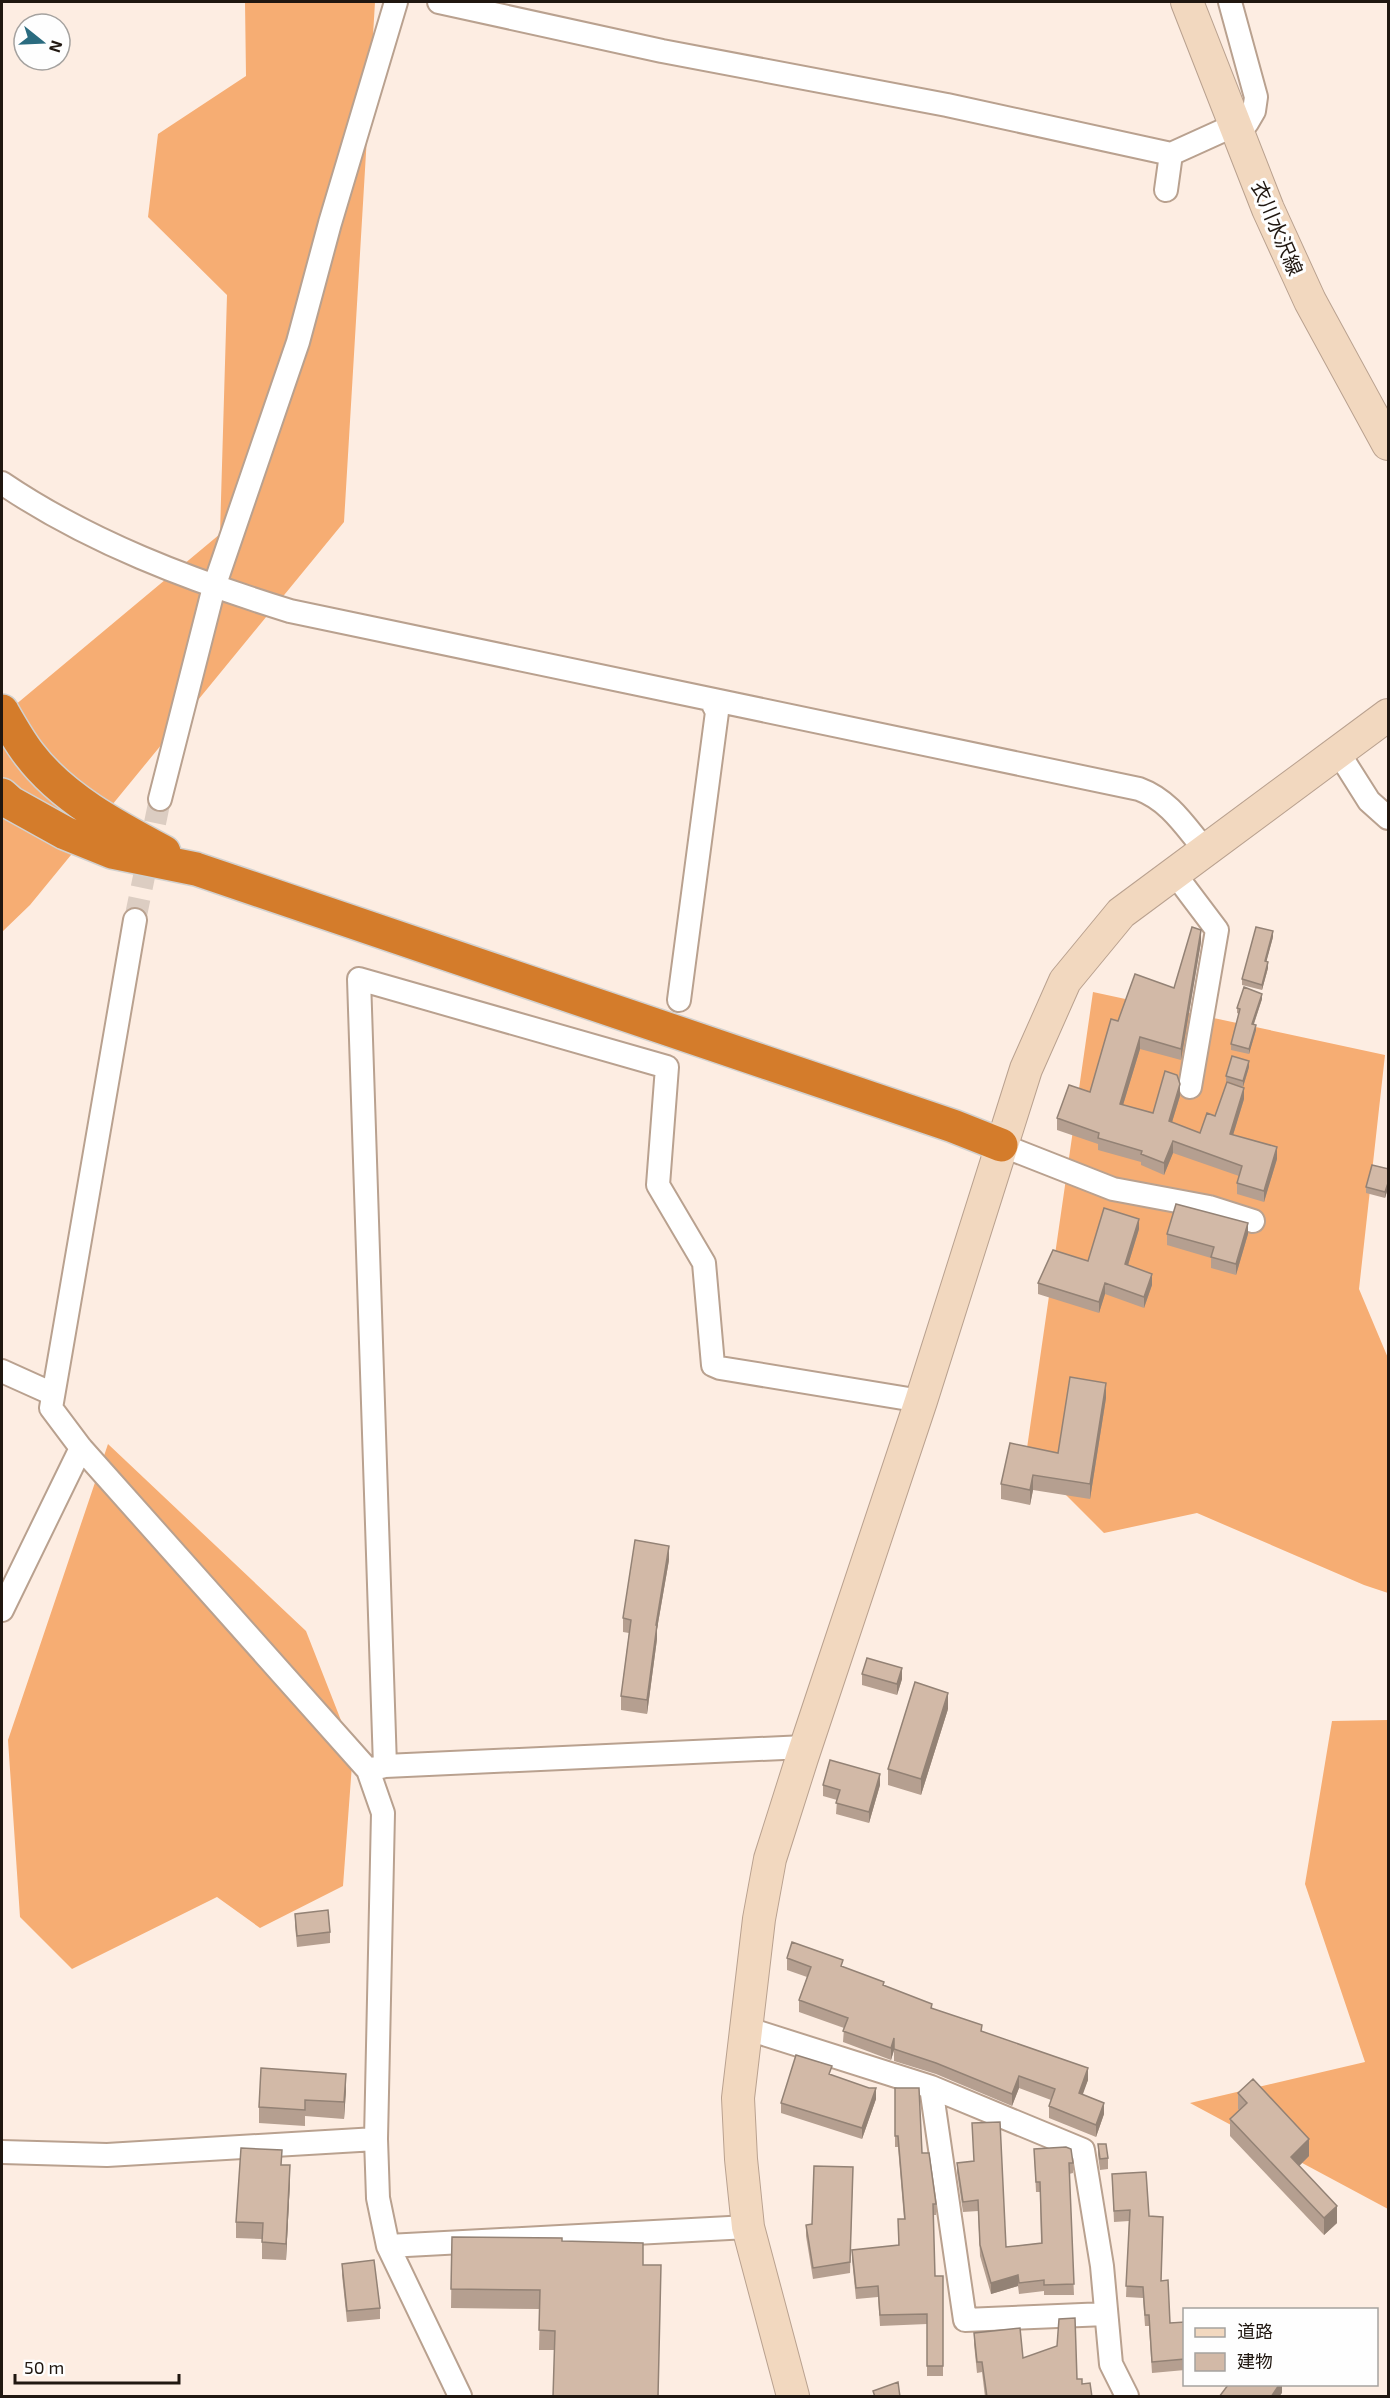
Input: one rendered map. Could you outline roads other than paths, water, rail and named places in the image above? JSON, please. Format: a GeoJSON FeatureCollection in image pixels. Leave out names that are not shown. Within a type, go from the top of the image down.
{"type":"FeatureCollection","features":[{"type":"Feature","properties":{"kind":"highway"},"geometry":{"type":"LineString","coordinates":[[2,711],[29,755],[73,798],[118,828],[196,869]]}},
{"type":"Feature","properties":{"kind":"highway"},"geometry":{"type":"LineString","coordinates":[[2,795],[11,803],[64,833],[112,852],[196,869],[953,1126],[1001,1145]]}},
{"type":"Feature","properties":{"kind":"street"},"geometry":{"type":"LineString","coordinates":[[160,799],[214,587],[298,342],[330,223],[396,2]]}},
{"type":"Feature","properties":{"kind":"street"},"geometry":{"type":"LineString","coordinates":[[439,2],[662,51],[947,105],[1171,154],[1234,125],[1247,123],[1254,111],[1256,97],[1230,2]]}},
{"type":"Feature","properties":{"kind":"street","name":"衣川水沢線"},"geometry":{"type":"LineString","coordinates":[[1187,2],[1268,209],[1310,301],[1389,444]]}},
{"type":"Feature","properties":{"kind":"street"},"geometry":{"type":"LineString","coordinates":[[1166,190],[1171,154]]}},
{"type":"Feature","properties":{"kind":"street"},"geometry":{"type":"LineString","coordinates":[[2,483],[74,527],[214,587],[290,611],[1139,789],[1153,794],[1170,807],[1205,850]]}},
{"type":"Feature","properties":{"kind":"street"},"geometry":{"type":"LineString","coordinates":[[680,1000],[717,712],[711,700]]}},
{"type":"Feature","properties":{"kind":"street"},"geometry":{"type":"LineString","coordinates":[[793,2397],[748,2227],[738,2098],[759,1919],[770,1859],[805,1747],[921,1401],[1026,1069],[1065,981],[1121,913],[1389,715]]}},
{"type":"Feature","properties":{"kind":"street"},"geometry":{"type":"LineString","coordinates":[[1338,752],[1369,801],[1389,818]]}},
{"type":"Feature","properties":{"kind":"street"},"geometry":{"type":"LineString","coordinates":[[1174,873],[1217,930],[1190,1087]]}},
{"type":"Feature","properties":{"kind":"street"},"geometry":{"type":"LineString","coordinates":[[135,921],[51,1408],[81,1448],[377,1768]]}},
{"type":"Feature","properties":{"kind":"street"},"geometry":{"type":"LineString","coordinates":[[460,2397],[388,2246],[378,2198],[376,2139],[383,1813],[377,1768],[359,979],[667,1067],[658,1185],[704,1263],[713,1365],[921,1401]]}},
{"type":"Feature","properties":{"kind":"street"},"geometry":{"type":"LineString","coordinates":[[1001,1145],[1113,1189],[1209,1207],[1253,1221]]}},
{"type":"Feature","properties":{"kind":"street"},"geometry":{"type":"LineString","coordinates":[[2,1371],[53,1394]]}},
{"type":"Feature","properties":{"kind":"street"},"geometry":{"type":"LineString","coordinates":[[2,1610],[81,1448]]}},
{"type":"Feature","properties":{"kind":"street"},"geometry":{"type":"LineString","coordinates":[[377,1768],[805,1747]]}},
{"type":"Feature","properties":{"kind":"street"},"geometry":{"type":"LineString","coordinates":[[745,2028],[932,2087],[1083,2150],[1102,2266],[1111,2364],[1127,2397]]}},
{"type":"Feature","properties":{"kind":"street"},"geometry":{"type":"LineString","coordinates":[[932,2087],[965,2320],[1106,2314]]}},
{"type":"Feature","properties":{"kind":"street"},"geometry":{"type":"LineString","coordinates":[[2,2152],[106,2155],[376,2139]]}},
{"type":"Feature","properties":{"kind":"street"},"geometry":{"type":"LineString","coordinates":[[388,2246],[748,2227]]}},
{"type":"Feature","properties":{"kind":"tunnel"},"geometry":{"type":"LineString","coordinates":[[135,920],[160,799]]}}]}
